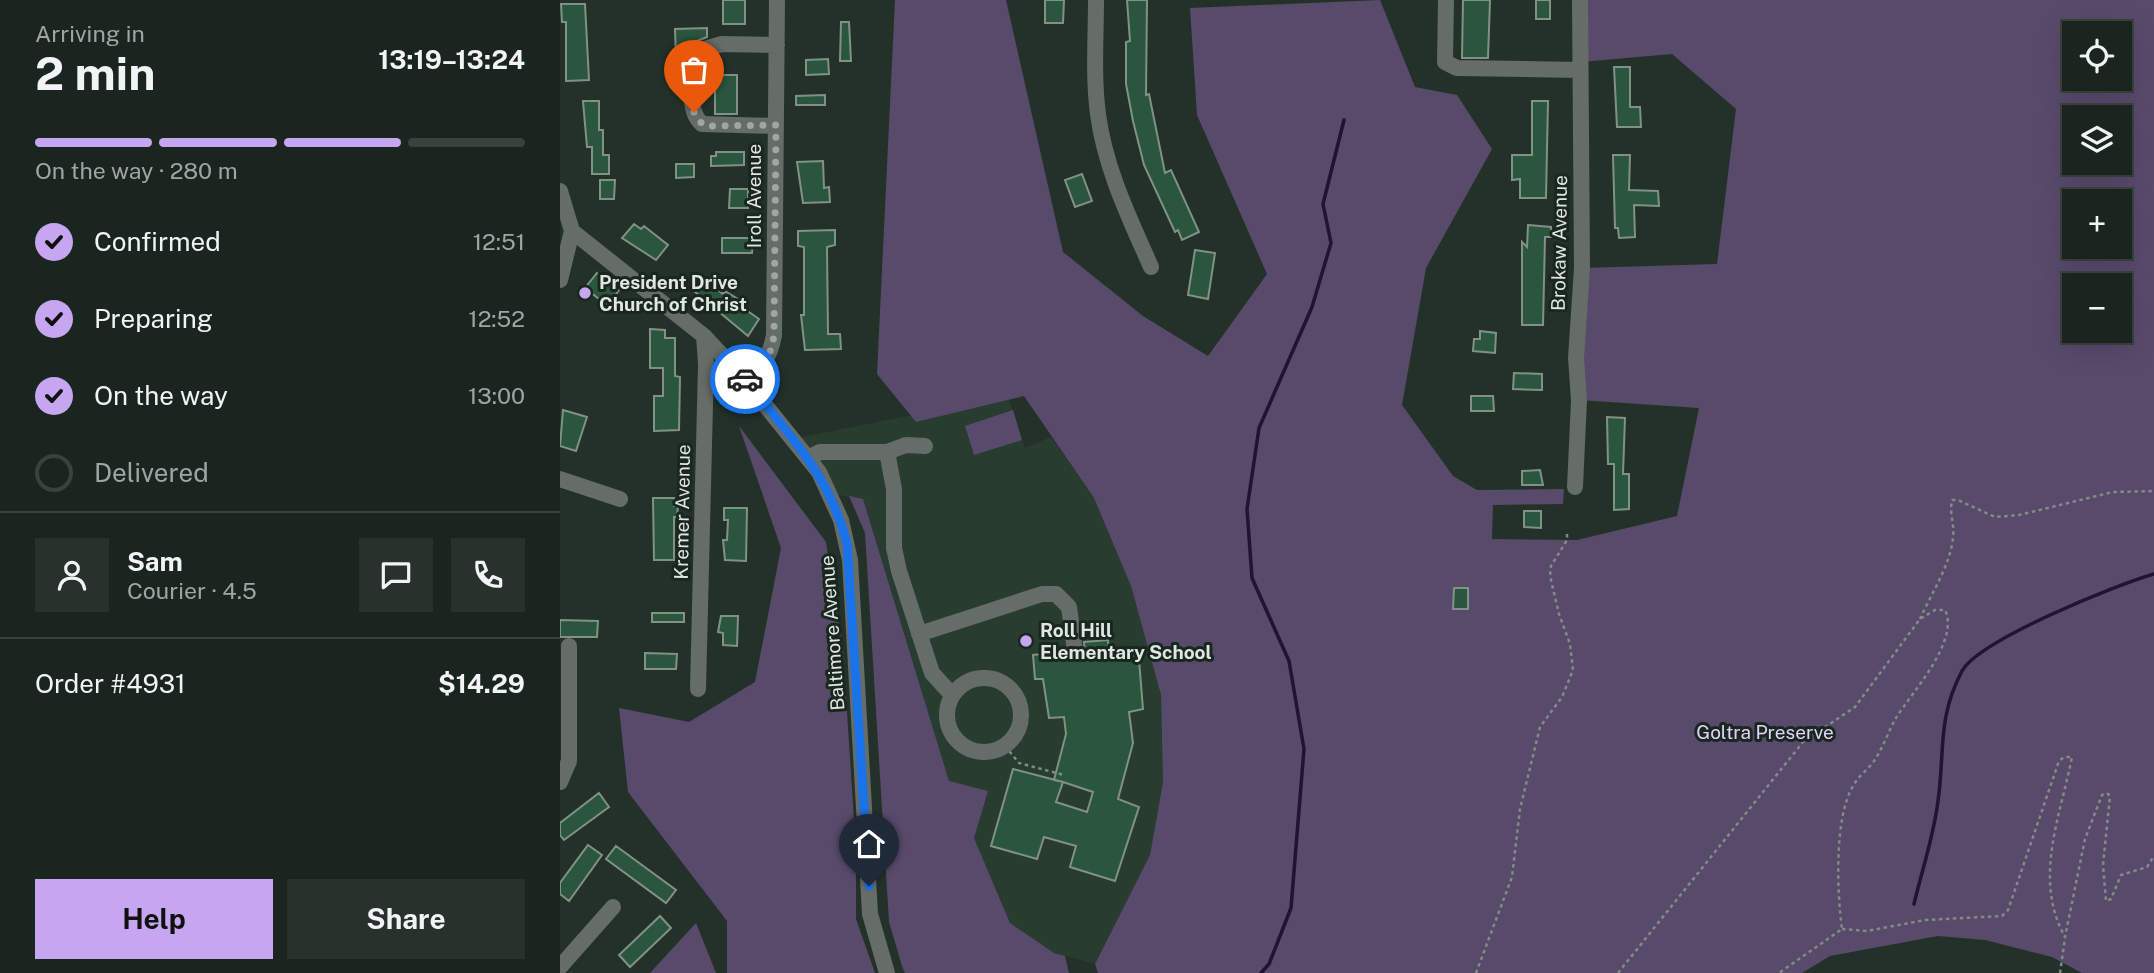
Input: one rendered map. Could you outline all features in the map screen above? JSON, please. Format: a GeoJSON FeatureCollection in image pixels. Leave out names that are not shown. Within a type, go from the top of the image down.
{"type":"FeatureCollection","features":[{"type":"Feature","properties":{"kind":"street","name":"Iroll Avenue"},"geometry":{"type":"LineString","coordinates":[[744,379],[761,369],[772,348],[774,335],[777,0]]}},
{"type":"Feature","properties":{"kind":"street"},"geometry":{"type":"LineString","coordinates":[[1096,0],[1095,78],[1103,142],[1116,186],[1151,267]]}},
{"type":"Feature","properties":{"kind":"street"},"geometry":{"type":"LineString","coordinates":[[1446,0],[1445,62],[1457,68],[1580,70]]}},
{"type":"Feature","properties":{"kind":"street","name":"Brokaw Avenue"},"geometry":{"type":"LineString","coordinates":[[1575,487],[1579,400],[1576,358],[1582,268],[1580,0]]}},
{"type":"Feature","properties":{"kind":"street"},"geometry":{"type":"LineString","coordinates":[[776,125],[702,124],[696,119],[693,104],[697,66],[705,49],[722,44],[777,45]]}},
{"type":"Feature","properties":{"kind":"street"},"geometry":{"type":"LineString","coordinates":[[560,191],[572,231],[560,280]]}},
{"type":"Feature","properties":{"kind":"street","name":"Baltimore Avenue"},"geometry":{"type":"LineString","coordinates":[[572,231],[704,336],[744,379],[808,458],[830,493],[841,520],[850,561],[870,914],[887,973]]}},
{"type":"Feature","properties":{"kind":"street","name":"Kremer Avenue"},"geometry":{"type":"LineString","coordinates":[[698,689],[706,377],[704,336]]}},
{"type":"Feature","properties":{"kind":"street"},"geometry":{"type":"LineString","coordinates":[[808,458],[820,453],[887,452],[906,445],[925,446]]}},
{"type":"Feature","properties":{"kind":"street"},"geometry":{"type":"LineString","coordinates":[[887,452],[894,489],[894,548],[932,673],[953,695]]}},
{"type":"Feature","properties":{"kind":"street"},"geometry":{"type":"LineString","coordinates":[[560,479],[620,499]]}},
{"type":"Feature","properties":{"kind":"street"},"geometry":{"type":"LineString","coordinates":[[919,634],[1042,594],[1056,594],[1069,607],[1074,650]]}},
{"type":"Feature","properties":{"kind":"street"},"geometry":{"type":"LineString","coordinates":[[560,782],[569,761],[569,646]]}},
{"type":"Feature","properties":{"kind":"street"},"geometry":{"type":"LineString","coordinates":[[986,678],[1009,688],[1019,702],[1019,727],[1005,746],[981,752],[958,743],[947,720],[953,695],[973,680],[986,678]]}},
{"type":"Feature","properties":{"kind":"street"},"geometry":{"type":"LineString","coordinates":[[560,968],[613,907]]}},
{"type":"Feature","properties":{"kind":"path"},"geometry":{"type":"LineString","coordinates":[[1618,973],[1788,759],[1811,734],[1833,723],[1855,707],[1920,619],[1947,561],[1954,537],[1950,510],[1952,500],[1958,500],[1995,517],[2019,515],[2113,492],[2154,491]]}},
{"type":"Feature","properties":{"kind":"path"},"geometry":{"type":"LineString","coordinates":[[1476,973],[1512,877],[1520,809],[1540,727],[1562,697],[1573,670],[1570,644],[1550,576],[1551,566],[1567,540],[1567,531]]}},
{"type":"Feature","properties":{"kind":"path"},"geometry":{"type":"LineString","coordinates":[[1842,929],[1836,867],[1853,786],[1874,762],[1896,719],[1934,662],[1947,633],[1948,618],[1944,610],[1935,610],[1920,619]]}},
{"type":"Feature","properties":{"kind":"path"},"geometry":{"type":"LineString","coordinates":[[1005,746],[1019,763],[1064,775]]}},
{"type":"Feature","properties":{"kind":"path"},"geometry":{"type":"LineString","coordinates":[[1779,973],[1842,929],[1867,931],[1925,920],[2002,916],[2008,910],[2059,761],[2064,757],[2072,758],[2048,875],[2056,919],[2065,937]]}},
{"type":"Feature","properties":{"kind":"path"},"geometry":{"type":"LineString","coordinates":[[2060,973],[2085,839],[2102,795],[2107,793],[2110,796],[2103,865],[2106,901],[2110,899],[2121,875],[2147,867],[2154,856]]}},
{"type":"Feature","properties":{"kind":"shaded area","name":"Roll Hill Elementary School"},"geometry":{"type":"Polygon","coordinates":[[[1008,396],[1025,448],[1051,437],[1094,498],[1131,586],[1161,695],[1163,782],[1150,855],[1095,964],[1054,953],[1010,923],[949,781],[863,500],[830,493],[792,439],[1008,396]]]}},
{"type":"Feature","properties":{"kind":"green space","name":"Goltra Preserve"},"geometry":{"type":"Polygon","coordinates":[[[895,0],[1006,0],[1063,252],[1143,316],[1208,356],[1267,274],[1197,115],[1190,8],[1380,0],[1415,87],[1457,95],[1492,149],[1426,268],[1402,405],[1453,476],[1477,490],[1564,489],[1563,504],[1493,505],[1492,539],[1577,540],[1677,516],[1699,408],[1579,400],[1582,268],[1717,264],[1736,109],[1672,54],[1581,62],[1580,0],[2154,0],[2154,973],[2082,973],[2052,957],[1985,940],[1938,936],[1830,956],[1802,973],[1098,973],[1095,964],[1150,855],[1163,782],[1161,695],[1131,586],[1094,498],[1024,396],[916,422],[877,374],[895,0]]]}},
{"type":"Feature","properties":{"kind":"green space"},"geometry":{"type":"Polygon","coordinates":[[[1013,410],[1022,440],[974,455],[965,426],[1013,410]]]}},
{"type":"Feature","properties":{"kind":"green space"},"geometry":{"type":"Polygon","coordinates":[[[739,426],[826,542],[843,650],[856,851],[856,919],[875,973],[727,973],[727,921],[628,792],[619,708],[689,722],[755,682],[781,548],[739,426]]]}},
{"type":"Feature","properties":{"kind":"green space"},"geometry":{"type":"Polygon","coordinates":[[[849,496],[863,499],[949,781],[988,791],[974,838],[1010,923],[1054,953],[1065,956],[1069,973],[905,973],[889,922],[865,533],[849,496]]]}},
{"type":"Feature","properties":{"kind":"green space"},"geometry":{"type":"Polygon","coordinates":[[[696,923],[716,973],[650,973],[696,923]]]}},
{"type":"Feature","properties":{"kind":"building"},"geometry":{"type":"Polygon","coordinates":[[[723,0],[745,0],[745,24],[723,24],[723,0]]]}},
{"type":"Feature","properties":{"kind":"building"},"geometry":{"type":"Polygon","coordinates":[[[1045,0],[1064,0],[1063,23],[1045,23],[1045,0]]]}},
{"type":"Feature","properties":{"kind":"building"},"geometry":{"type":"Polygon","coordinates":[[[1127,0],[1147,0],[1146,95],[1149,94],[1165,173],[1171,170],[1199,232],[1182,240],[1178,230],[1175,232],[1144,165],[1133,121],[1126,84],[1126,42],[1130,41],[1127,0]]]}},
{"type":"Feature","properties":{"kind":"building"},"geometry":{"type":"Polygon","coordinates":[[[1463,0],[1490,0],[1488,58],[1462,58],[1463,0]]]}},
{"type":"Feature","properties":{"kind":"building"},"geometry":{"type":"Polygon","coordinates":[[[1536,0],[1550,0],[1550,19],[1536,19],[1536,0]]]}},
{"type":"Feature","properties":{"kind":"building"},"geometry":{"type":"Polygon","coordinates":[[[561,4],[585,4],[589,80],[566,81],[566,22],[562,22],[561,4]]]}},
{"type":"Feature","properties":{"kind":"building"},"geometry":{"type":"Polygon","coordinates":[[[841,22],[849,22],[851,61],[840,61],[841,22]]]}},
{"type":"Feature","properties":{"kind":"building"},"geometry":{"type":"Polygon","coordinates":[[[707,28],[707,37],[694,42],[689,58],[676,59],[675,29],[707,28]]]}},
{"type":"Feature","properties":{"kind":"building"},"geometry":{"type":"Polygon","coordinates":[[[828,59],[829,74],[806,75],[806,60],[828,59]]]}},
{"type":"Feature","properties":{"kind":"building"},"geometry":{"type":"Polygon","coordinates":[[[1614,67],[1630,67],[1630,107],[1640,107],[1641,127],[1617,127],[1614,67]]]}},
{"type":"Feature","properties":{"kind":"building"},"geometry":{"type":"Polygon","coordinates":[[[715,75],[737,75],[737,114],[715,114],[715,75]]]}},
{"type":"Feature","properties":{"kind":"building"},"geometry":{"type":"Polygon","coordinates":[[[825,95],[825,105],[796,105],[796,96],[825,95]]]}},
{"type":"Feature","properties":{"kind":"building"},"geometry":{"type":"Polygon","coordinates":[[[583,101],[599,101],[599,130],[603,130],[603,155],[609,155],[609,174],[592,174],[592,147],[587,147],[583,101]]]}},
{"type":"Feature","properties":{"kind":"building"},"geometry":{"type":"Polygon","coordinates":[[[1532,101],[1548,101],[1546,198],[1520,198],[1520,179],[1512,180],[1512,155],[1532,155],[1532,101]]]}},
{"type":"Feature","properties":{"kind":"building"},"geometry":{"type":"Polygon","coordinates":[[[716,152],[744,152],[744,165],[711,166],[711,156],[716,156],[716,152]]]}},
{"type":"Feature","properties":{"kind":"building"},"geometry":{"type":"Polygon","coordinates":[[[1613,155],[1630,155],[1629,190],[1658,191],[1659,206],[1634,205],[1635,237],[1619,238],[1618,228],[1615,228],[1613,155]]]}},
{"type":"Feature","properties":{"kind":"building"},"geometry":{"type":"Polygon","coordinates":[[[823,161],[824,188],[829,187],[830,202],[803,203],[797,162],[823,161]]]}},
{"type":"Feature","properties":{"kind":"building"},"geometry":{"type":"Polygon","coordinates":[[[676,164],[694,164],[694,177],[676,178],[676,164]]]}},
{"type":"Feature","properties":{"kind":"building"},"geometry":{"type":"Polygon","coordinates":[[[1082,174],[1092,201],[1075,207],[1065,180],[1082,174]]]}},
{"type":"Feature","properties":{"kind":"building"},"geometry":{"type":"Polygon","coordinates":[[[600,180],[615,180],[614,199],[600,199],[600,180]]]}},
{"type":"Feature","properties":{"kind":"building"},"geometry":{"type":"Polygon","coordinates":[[[730,189],[748,189],[748,208],[729,208],[730,189]]]}},
{"type":"Feature","properties":{"kind":"building"},"geometry":{"type":"Polygon","coordinates":[[[634,224],[641,229],[644,226],[668,245],[656,260],[622,238],[634,224]]]}},
{"type":"Feature","properties":{"kind":"building"},"geometry":{"type":"Polygon","coordinates":[[[1528,225],[1551,227],[1551,237],[1545,237],[1543,325],[1522,325],[1522,242],[1527,247],[1528,225]]]}},
{"type":"Feature","properties":{"kind":"building"},"geometry":{"type":"Polygon","coordinates":[[[835,230],[835,245],[827,247],[828,334],[840,334],[841,349],[805,350],[801,315],[804,315],[804,247],[798,246],[798,231],[835,230]]]}},
{"type":"Feature","properties":{"kind":"building"},"geometry":{"type":"Polygon","coordinates":[[[722,238],[753,238],[752,253],[722,253],[722,238]]]}},
{"type":"Feature","properties":{"kind":"building"},"geometry":{"type":"Polygon","coordinates":[[[1195,250],[1215,253],[1208,299],[1188,295],[1195,250]]]}},
{"type":"Feature","properties":{"kind":"building"},"geometry":{"type":"Polygon","coordinates":[[[597,273],[619,290],[608,306],[585,288],[597,273]]]}},
{"type":"Feature","properties":{"kind":"building"},"geometry":{"type":"Polygon","coordinates":[[[703,278],[723,294],[725,291],[738,299],[736,303],[759,319],[748,336],[694,291],[703,278]]]}},
{"type":"Feature","properties":{"kind":"building"},"geometry":{"type":"Polygon","coordinates":[[[650,329],[665,330],[665,338],[675,338],[675,376],[680,377],[679,430],[654,431],[654,396],[663,396],[663,368],[650,368],[650,329]]]}},
{"type":"Feature","properties":{"kind":"building"},"geometry":{"type":"Polygon","coordinates":[[[1480,331],[1496,333],[1495,353],[1473,351],[1474,339],[1480,339],[1480,331]]]}},
{"type":"Feature","properties":{"kind":"building"},"geometry":{"type":"Polygon","coordinates":[[[1514,373],[1542,374],[1542,390],[1513,389],[1514,373]]]}},
{"type":"Feature","properties":{"kind":"building"},"geometry":{"type":"Polygon","coordinates":[[[1471,396],[1493,396],[1494,411],[1471,411],[1471,396]]]}},
{"type":"Feature","properties":{"kind":"building"},"geometry":{"type":"Polygon","coordinates":[[[563,410],[587,417],[576,451],[560,446],[563,410]]]}},
{"type":"Feature","properties":{"kind":"building"},"geometry":{"type":"Polygon","coordinates":[[[1607,417],[1625,418],[1623,474],[1629,474],[1629,509],[1614,510],[1614,464],[1608,464],[1607,417]]]}},
{"type":"Feature","properties":{"kind":"building"},"geometry":{"type":"Polygon","coordinates":[[[1540,470],[1543,485],[1522,485],[1522,471],[1540,470]]]}},
{"type":"Feature","properties":{"kind":"building"},"geometry":{"type":"Polygon","coordinates":[[[653,498],[674,498],[674,506],[678,506],[677,517],[674,517],[674,560],[654,560],[653,498]]]}},
{"type":"Feature","properties":{"kind":"building"},"geometry":{"type":"Polygon","coordinates":[[[724,508],[747,508],[746,561],[725,560],[723,540],[727,540],[728,520],[724,520],[724,508]]]}},
{"type":"Feature","properties":{"kind":"building"},"geometry":{"type":"Polygon","coordinates":[[[1524,511],[1541,511],[1541,528],[1524,527],[1524,511]]]}},
{"type":"Feature","properties":{"kind":"building"},"geometry":{"type":"Polygon","coordinates":[[[1454,588],[1468,588],[1468,609],[1453,609],[1454,588]]]}},
{"type":"Feature","properties":{"kind":"building"},"geometry":{"type":"Polygon","coordinates":[[[652,613],[684,613],[684,622],[652,622],[652,613]]]}},
{"type":"Feature","properties":{"kind":"building"},"geometry":{"type":"Polygon","coordinates":[[[721,616],[738,616],[737,646],[723,645],[723,633],[718,632],[721,616]]]}},
{"type":"Feature","properties":{"kind":"building"},"geometry":{"type":"Polygon","coordinates":[[[560,620],[598,621],[597,637],[560,637],[560,620]]]}},
{"type":"Feature","properties":{"kind":"building","name":"Roll Hill Elementary School"},"geometry":{"type":"Polygon","coordinates":[[[1108,640],[1109,650],[1138,648],[1143,709],[1129,712],[1133,743],[1118,799],[1139,807],[1115,881],[1070,867],[1076,846],[1044,837],[1037,859],[991,846],[1013,769],[1054,780],[1066,734],[1064,717],[1049,718],[1043,679],[1035,679],[1033,655],[1064,652],[1067,658],[1077,661],[1085,654],[1084,642],[1108,640]],[[1063,782],[1056,802],[1087,812],[1093,792],[1063,782]]]}},
{"type":"Feature","properties":{"kind":"building"},"geometry":{"type":"Polygon","coordinates":[[[645,653],[677,654],[676,669],[645,669],[645,653]]]}},
{"type":"Feature","properties":{"kind":"building"},"geometry":{"type":"Polygon","coordinates":[[[599,793],[609,807],[564,840],[560,835],[560,823],[599,793]]]}},
{"type":"Feature","properties":{"kind":"building"},"geometry":{"type":"Polygon","coordinates":[[[588,845],[602,855],[569,901],[560,894],[560,883],[588,845]]]}},
{"type":"Feature","properties":{"kind":"building"},"geometry":{"type":"Polygon","coordinates":[[[616,846],[676,890],[666,903],[606,859],[616,846]]]}},
{"type":"Feature","properties":{"kind":"building"},"geometry":{"type":"Polygon","coordinates":[[[660,916],[671,928],[630,967],[619,955],[660,916]]]}},
{"type":"Feature","properties":{"kind":"waterway"},"geometry":{"type":"LineString","coordinates":[[1261,973],[1269,964],[1291,908],[1304,749],[1289,661],[1252,578],[1247,509],[1259,428],[1312,307],[1331,243],[1323,204],[1344,120]]}},
{"type":"Feature","properties":{"kind":"waterway"},"geometry":{"type":"LineString","coordinates":[[1914,904],[1936,814],[1945,720],[1962,671],[1974,658],[2020,630],[2081,601],[2154,574]]}},
{"type":"Feature","properties":{"kind":"way so far"},"geometry":{"type":"LineString","coordinates":[[694,112],[696,119],[702,124],[711,126],[776,125],[774,335],[772,348],[761,369],[745,379]]}},
{"type":"Feature","properties":{"kind":"place","name":"President Drive Church of Christ"},"geometry":{"type":"Point","coordinates":[585,293]}},
{"type":"Feature","properties":{"kind":"place","name":"Roll Hill Elementary School"},"geometry":{"type":"Point","coordinates":[1026,641]}},
{"type":"Feature","properties":{"kind":"route"},"geometry":{"type":"LineString","coordinates":[[745,379],[819,472],[841,520],[847,543],[869,886]]}}]}
